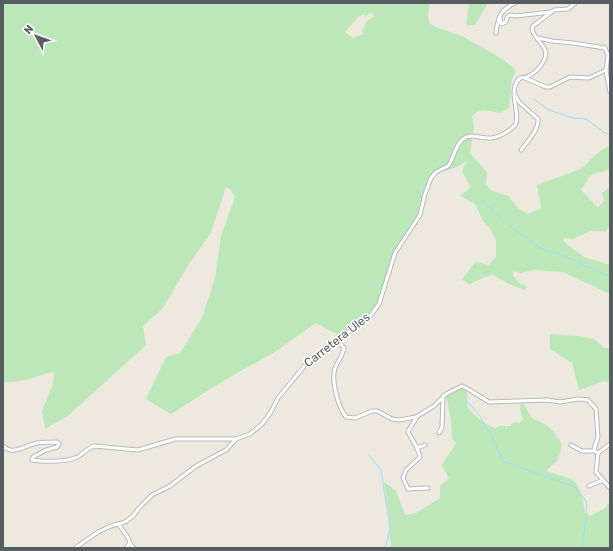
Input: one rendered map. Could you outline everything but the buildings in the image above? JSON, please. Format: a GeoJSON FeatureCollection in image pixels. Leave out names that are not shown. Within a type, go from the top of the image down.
{"type":"FeatureCollection","features":[{"type":"Feature","properties":{"kind":"street"},"geometry":{"type":"LineString","coordinates":[[496,33],[503,11],[515,3]]}},
{"type":"Feature","properties":{"kind":"street"},"geometry":{"type":"LineString","coordinates":[[500,18],[501,24],[506,22],[507,17],[510,15],[516,16],[547,13],[554,10],[568,8],[575,3]]}},
{"type":"Feature","properties":{"kind":"street"},"geometry":{"type":"LineString","coordinates":[[522,150],[537,128],[538,119],[519,102],[514,94],[515,84],[520,78],[525,78],[533,74],[544,61],[545,50],[533,31],[533,26],[554,10]]}},
{"type":"Feature","properties":{"kind":"street"},"geometry":{"type":"LineString","coordinates":[[538,38],[605,48],[608,55],[606,70],[610,92]]}},
{"type":"Feature","properties":{"kind":"street"},"geometry":{"type":"LineString","coordinates":[[525,78],[546,87],[550,87],[570,77],[589,78],[606,70]]}},
{"type":"Feature","properties":{"kind":"street","name":"Carretera Ules"},"geometry":{"type":"LineString","coordinates":[[3,446],[6,449],[15,450],[38,442],[57,442],[59,444],[58,447],[46,450],[33,457],[32,460],[62,460],[76,458],[87,448],[94,446],[138,450],[175,439],[236,439],[250,434],[262,424],[271,412],[278,398],[306,364],[371,316],[379,304],[395,253],[420,215],[425,194],[433,175],[448,166],[463,138],[473,136],[491,138],[514,126],[517,118],[514,106],[514,94]]}},
{"type":"Feature","properties":{"kind":"street"},"geometry":{"type":"LineString","coordinates":[[337,340],[344,348],[335,370],[334,378],[339,406],[346,417],[356,418],[372,411],[377,411],[392,419],[399,420],[416,417],[434,406],[443,396],[462,386],[489,402],[542,400],[560,402],[578,399],[588,400],[596,409],[598,437],[595,444],[597,452],[596,472],[610,488]]}},
{"type":"Feature","properties":{"kind":"street"},"geometry":{"type":"LineString","coordinates":[[439,433],[442,427],[443,396]]}},
{"type":"Feature","properties":{"kind":"street"},"geometry":{"type":"LineString","coordinates":[[416,417],[408,432],[420,457],[406,470],[403,478],[408,489],[428,488]]}},
{"type":"Feature","properties":{"kind":"street"},"geometry":{"type":"LineString","coordinates":[[75,548],[98,532],[125,522],[133,516],[152,495],[170,486],[196,466],[226,450],[236,439]]}},
{"type":"Feature","properties":{"kind":"street"},"geometry":{"type":"LineString","coordinates":[[571,445],[582,451],[597,452],[610,444]]}},
{"type":"Feature","properties":{"kind":"street"},"geometry":{"type":"LineString","coordinates":[[416,448],[425,445]]}},
{"type":"Feature","properties":{"kind":"street"},"geometry":{"type":"LineString","coordinates":[[589,486],[603,480]]}},
{"type":"Feature","properties":{"kind":"street"},"geometry":{"type":"LineString","coordinates":[[119,525],[134,548]]}},
{"type":"Feature","properties":{"kind":"street"},"geometry":{"type":"LineString","coordinates":[[126,548],[130,543]]}},
{"type":"Feature","properties":{"kind":"green space"},"geometry":{"type":"Polygon","coordinates":[[[3,3],[430,3],[428,13],[429,23],[464,37],[504,60],[513,67],[516,72],[512,79],[509,108],[500,113],[481,111],[472,117],[474,126],[470,153],[487,172],[486,184],[490,190],[508,196],[518,208],[528,214],[541,208],[537,185],[581,169],[596,154],[610,145],[610,169],[591,175],[581,190],[598,208],[604,201],[602,193],[608,188],[610,190],[610,225],[606,231],[590,231],[573,239],[564,238],[563,241],[584,257],[610,265],[610,294],[563,272],[534,270],[520,273],[513,271],[513,276],[520,284],[528,287],[524,290],[507,283],[492,274],[470,284],[462,280],[475,262],[489,265],[496,257],[496,240],[490,228],[483,221],[475,204],[460,196],[471,187],[462,172],[467,159],[457,167],[433,173],[429,179],[423,192],[420,212],[396,248],[378,303],[368,316],[340,336],[316,323],[273,353],[223,381],[171,414],[146,399],[166,357],[180,353],[202,318],[215,278],[221,236],[235,197],[230,189],[226,187],[211,233],[189,264],[162,309],[143,326],[146,345],[69,415],[45,429],[42,411],[53,384],[54,372],[22,381],[3,382],[3,3]],[[372,12],[366,16],[363,14],[359,16],[345,32],[353,38],[363,34],[362,32],[367,21],[374,16],[372,12]]]}},
{"type":"Feature","properties":{"kind":"green space"},"geometry":{"type":"Polygon","coordinates":[[[469,3],[488,3],[475,25],[466,25],[469,3]]]}},
{"type":"Feature","properties":{"kind":"green space"},"geometry":{"type":"Polygon","coordinates":[[[550,334],[579,336],[594,339],[604,348],[610,348],[610,383],[604,381],[579,390],[572,363],[550,349],[550,334]]]}},
{"type":"Feature","properties":{"kind":"green space"},"geometry":{"type":"Polygon","coordinates":[[[464,388],[467,391],[467,404],[470,411],[484,422],[495,428],[500,426],[511,426],[511,424],[517,422],[520,423],[523,419],[520,409],[521,403],[524,405],[532,418],[546,425],[553,431],[562,444],[558,460],[546,471],[573,480],[580,491],[585,513],[591,516],[605,508],[610,501],[610,548],[391,548],[390,525],[384,482],[396,491],[405,515],[416,513],[440,498],[440,486],[449,478],[442,465],[456,443],[452,439],[451,419],[446,396],[464,388]]]}},
{"type":"Feature","properties":{"kind":"waterway"},"geometry":{"type":"LineString","coordinates":[[534,99],[549,110],[573,118],[586,119],[605,133],[610,134]]}},
{"type":"Feature","properties":{"kind":"waterway"},"geometry":{"type":"LineString","coordinates":[[481,200],[510,226],[540,248],[565,256],[610,277]]}},
{"type":"Feature","properties":{"kind":"waterway"},"geometry":{"type":"LineString","coordinates":[[467,401],[480,416],[503,461],[575,487],[586,501],[587,515]]}},
{"type":"Feature","properties":{"kind":"waterway"},"geometry":{"type":"LineString","coordinates":[[369,455],[381,470],[390,529],[386,545],[383,548]]}},
{"type":"Feature","properties":{"kind":"waterway"},"geometry":{"type":"LineString","coordinates":[[582,548],[586,519]]}}]}
